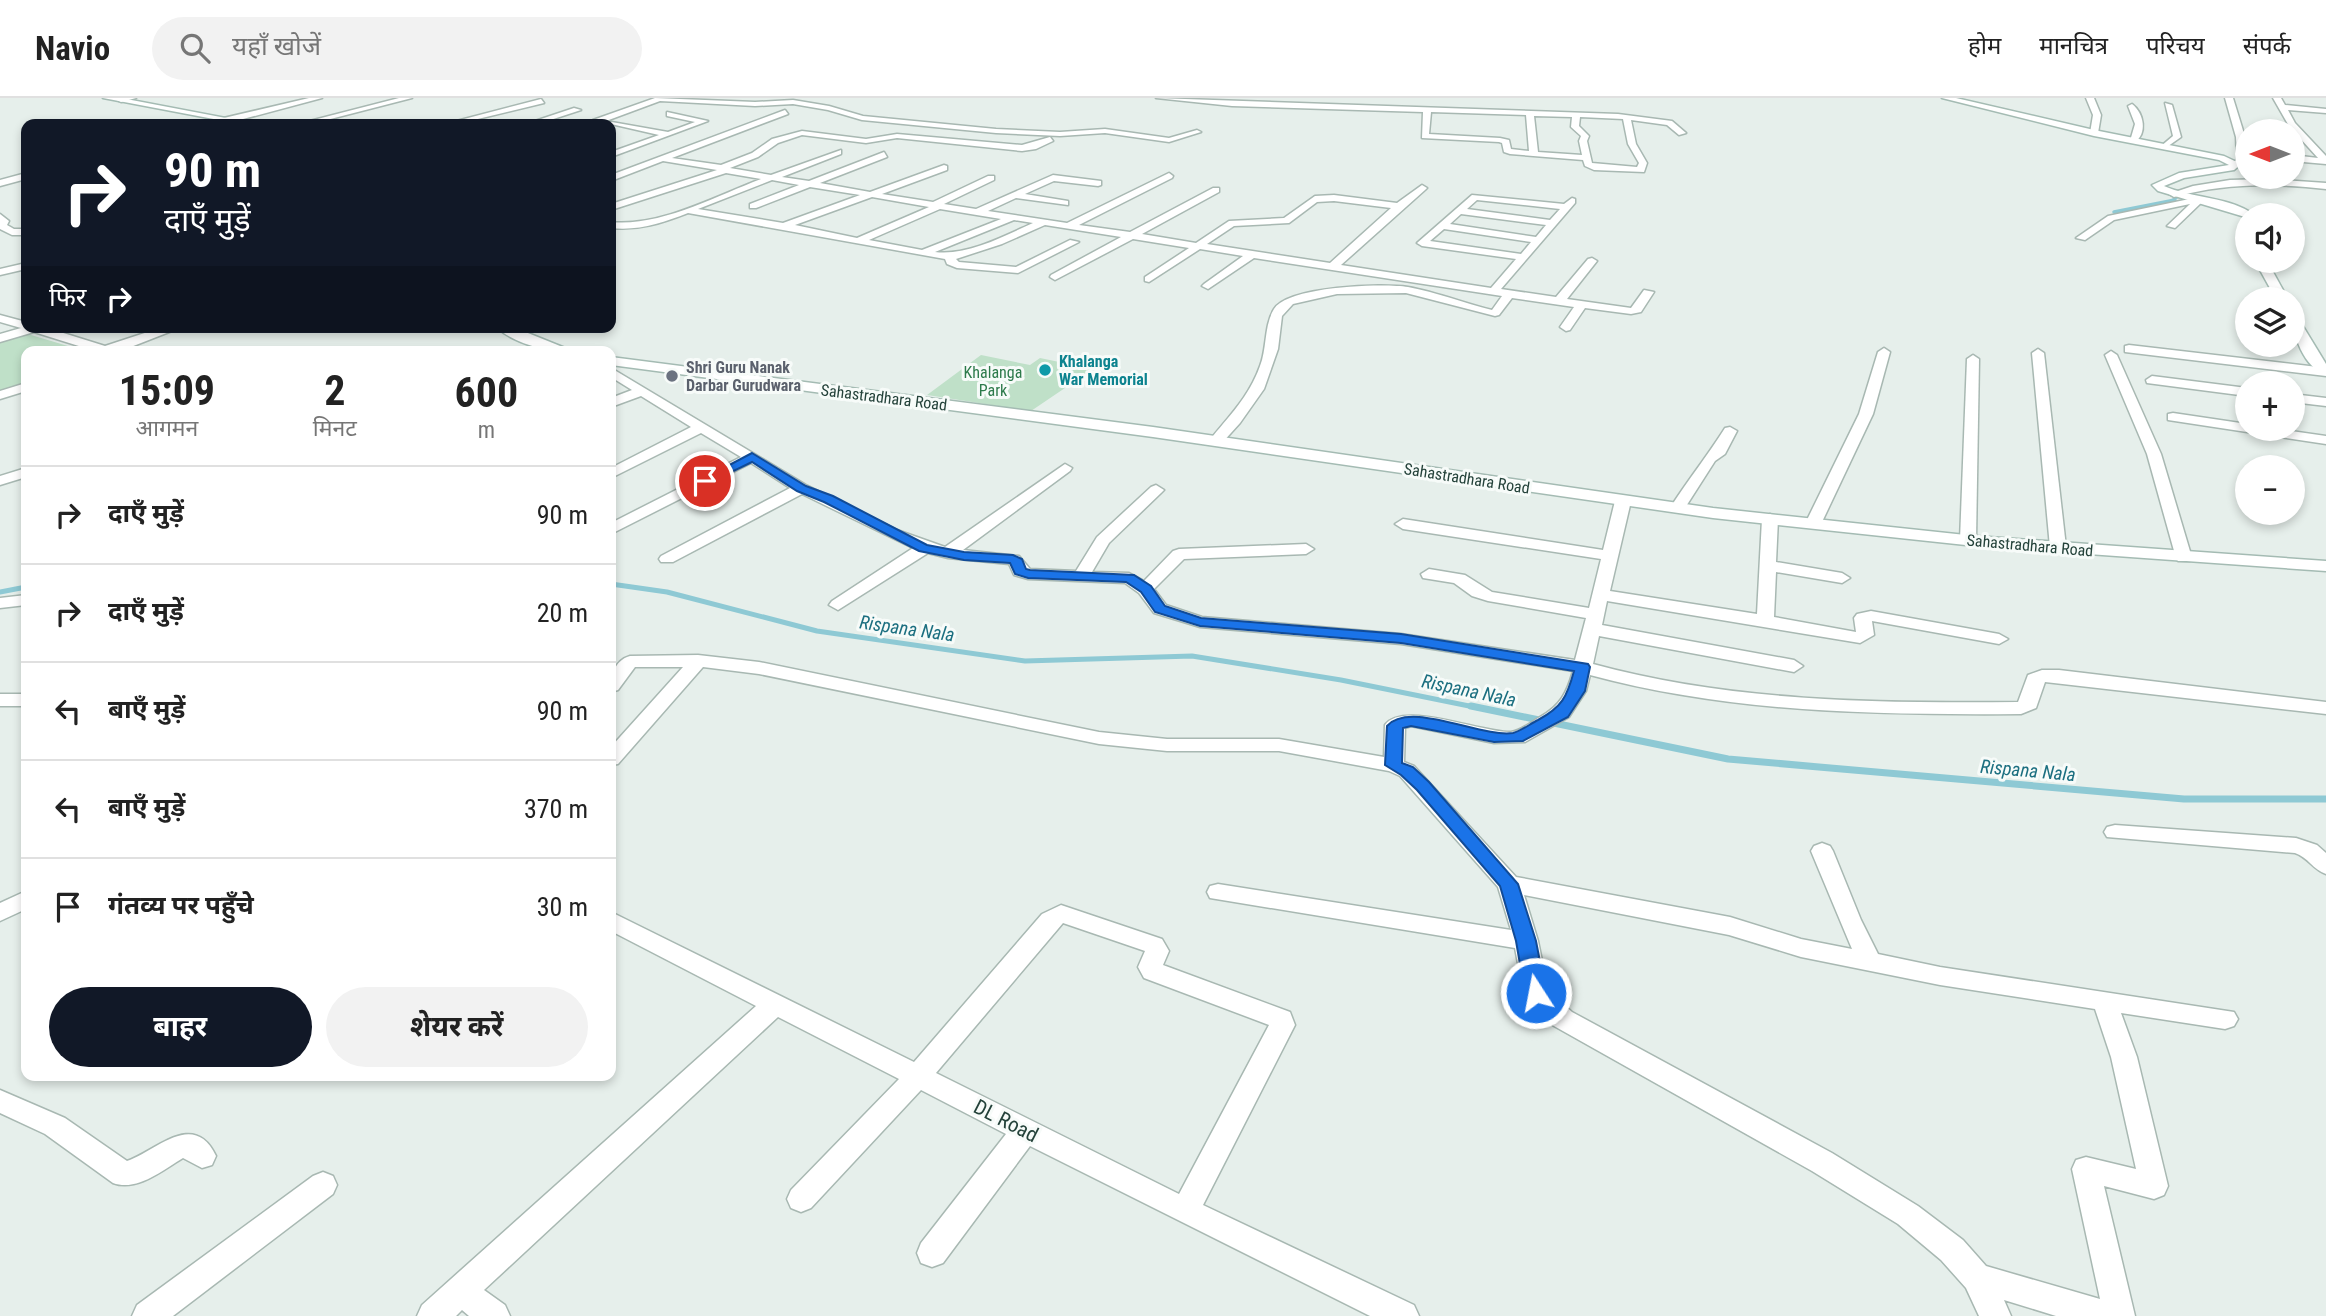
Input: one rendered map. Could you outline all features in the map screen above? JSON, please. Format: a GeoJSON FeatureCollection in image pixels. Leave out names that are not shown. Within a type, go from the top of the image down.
{"type":"FeatureCollection","features":[{"type":"Feature","properties":{"kind":"main road"},"geometry":{"type":"LineString","coordinates":[[107,98],[225,119]]}},
{"type":"Feature","properties":{"kind":"main road"},"geometry":{"type":"LineString","coordinates":[[1945,98],[2235,163],[2233,167],[2182,175],[2157,186],[2235,209]]}},
{"type":"Feature","properties":{"kind":"main road"},"geometry":{"type":"LineString","coordinates":[[515,333],[549,346]]}},
{"type":"Feature","properties":{"kind":"main road"},"geometry":{"type":"LineString","coordinates":[[2305,338],[2324,367]]}},
{"type":"Feature","properties":{"kind":"main road","name":"Sahastradhara Road"},"geometry":{"type":"LineString","coordinates":[[616,362],[1216,441],[1623,501],[1770,519],[1968,540],[2184,558],[2326,566]]}},
{"type":"Feature","properties":{"kind":"street"},"geometry":{"type":"LineString","coordinates":[[121,100],[132,98]]}},
{"type":"Feature","properties":{"kind":"street"},"geometry":{"type":"LineString","coordinates":[[216,117],[292,98]]}},
{"type":"Feature","properties":{"kind":"street"},"geometry":{"type":"LineString","coordinates":[[233,119],[318,98]]}},
{"type":"Feature","properties":{"kind":"street"},"geometry":{"type":"LineString","coordinates":[[322,119],[408,98]]}},
{"type":"Feature","properties":{"kind":"street"},"geometry":{"type":"LineString","coordinates":[[1160,98],[1232,104],[1626,117],[1672,124],[1682,133]]}},
{"type":"Feature","properties":{"kind":"street"},"geometry":{"type":"LineString","coordinates":[[2090,98],[2097,116],[2094,133]]}},
{"type":"Feature","properties":{"kind":"street"},"geometry":{"type":"LineString","coordinates":[[2229,98],[2235,119]]}},
{"type":"Feature","properties":{"kind":"street"},"geometry":{"type":"LineString","coordinates":[[2277,98],[2292,124],[2326,161]]}},
{"type":"Feature","properties":{"kind":"street"},"geometry":{"type":"LineString","coordinates":[[604,119],[660,99],[755,104],[782,99],[813,104],[862,118],[996,131],[1060,134],[1105,131],[1169,139],[1196,132]]}},
{"type":"Feature","properties":{"kind":"street"},"geometry":{"type":"LineString","coordinates":[[469,119],[541,101]]}},
{"type":"Feature","properties":{"kind":"street"},"geometry":{"type":"LineString","coordinates":[[2164,147],[2177,137],[2168,105]]}},
{"type":"Feature","properties":{"kind":"street"},"geometry":{"type":"LineString","coordinates":[[2132,106],[2139,119],[2139,134],[2134,141]]}},
{"type":"Feature","properties":{"kind":"street"},"geometry":{"type":"LineString","coordinates":[[2281,107],[2326,111]]}},
{"type":"Feature","properties":{"kind":"street"},"geometry":{"type":"LineString","coordinates":[[720,112],[732,108]]}},
{"type":"Feature","properties":{"kind":"street"},"geometry":{"type":"LineString","coordinates":[[1427,109],[1425,136],[1500,140],[1506,142],[1507,150],[1586,158]]}},
{"type":"Feature","properties":{"kind":"street"},"geometry":{"type":"LineString","coordinates":[[547,119],[577,110]]}},
{"type":"Feature","properties":{"kind":"street"},"geometry":{"type":"LineString","coordinates":[[616,176],[785,112]]}},
{"type":"Feature","properties":{"kind":"street"},"geometry":{"type":"LineString","coordinates":[[1530,113],[1534,154]]}},
{"type":"Feature","properties":{"kind":"street"},"geometry":{"type":"LineString","coordinates":[[616,153],[704,121],[670,114]]}},
{"type":"Feature","properties":{"kind":"street"},"geometry":{"type":"LineString","coordinates":[[696,118],[708,115]]}},
{"type":"Feature","properties":{"kind":"street"},"geometry":{"type":"LineString","coordinates":[[1576,115],[1575,127],[1585,136],[1583,141],[1588,164],[1594,167],[1636,170],[1644,168],[1629,136],[1626,117]]}},
{"type":"Feature","properties":{"kind":"street"},"geometry":{"type":"LineString","coordinates":[[616,125],[669,134]]}},
{"type":"Feature","properties":{"kind":"street"},"geometry":{"type":"LineString","coordinates":[[616,205],[724,169],[755,155],[775,141],[802,133],[866,141],[897,136],[1022,148],[1033,147],[1050,139]]}},
{"type":"Feature","properties":{"kind":"street"},"geometry":{"type":"LineString","coordinates":[[620,142],[639,145]]}},
{"type":"Feature","properties":{"kind":"street"},"geometry":{"type":"LineString","coordinates":[[616,225],[643,226],[838,152]]}},
{"type":"Feature","properties":{"kind":"street"},"geometry":{"type":"LineString","coordinates":[[753,206],[884,155]]}},
{"type":"Feature","properties":{"kind":"street"},"geometry":{"type":"LineString","coordinates":[[660,159],[936,206],[1558,302],[1637,310],[1648,292]]}},
{"type":"Feature","properties":{"kind":"street"},"geometry":{"type":"LineString","coordinates":[[2305,159],[2326,161]]}},
{"type":"Feature","properties":{"kind":"street"},"geometry":{"type":"LineString","coordinates":[[784,226],[944,168]]}},
{"type":"Feature","properties":{"kind":"street"},"geometry":{"type":"LineString","coordinates":[[1070,225],[1169,176]]}},
{"type":"Feature","properties":{"kind":"street"},"geometry":{"type":"LineString","coordinates":[[0,183],[21,177]]}},
{"type":"Feature","properties":{"kind":"street"},"geometry":{"type":"LineString","coordinates":[[978,211],[1056,177],[1098,183]]}},
{"type":"Feature","properties":{"kind":"street"},"geometry":{"type":"LineString","coordinates":[[858,241],[991,178]]}},
{"type":"Feature","properties":{"kind":"street"},"geometry":{"type":"LineString","coordinates":[[2172,226],[2188,197],[2200,186],[2259,181],[2326,186]]}},
{"type":"Feature","properties":{"kind":"street"},"geometry":{"type":"LineString","coordinates":[[1331,268],[1422,188]]}},
{"type":"Feature","properties":{"kind":"street"},"geometry":{"type":"LineString","coordinates":[[1055,276],[1216,190]]}},
{"type":"Feature","properties":{"kind":"street"},"geometry":{"type":"LineString","coordinates":[[1015,195],[1065,203]]}},
{"type":"Feature","properties":{"kind":"street"},"geometry":{"type":"LineString","coordinates":[[1493,292],[1570,204],[1475,197],[1422,243],[1523,257]]}},
{"type":"Feature","properties":{"kind":"street"},"geometry":{"type":"LineString","coordinates":[[2115,211],[2188,197]]}},
{"type":"Feature","properties":{"kind":"street"},"geometry":{"type":"LineString","coordinates":[[2081,238],[2111,218],[2188,197]]}},
{"type":"Feature","properties":{"kind":"street"},"geometry":{"type":"LineString","coordinates":[[1149,279],[1232,223],[1286,221],[1315,199],[1334,198],[1399,206]]}},
{"type":"Feature","properties":{"kind":"street"},"geometry":{"type":"LineString","coordinates":[[688,211],[950,257],[998,242],[1046,221]]}},
{"type":"Feature","properties":{"kind":"street"},"geometry":{"type":"LineString","coordinates":[[1460,211],[1553,223]]}},
{"type":"Feature","properties":{"kind":"street"},"geometry":{"type":"LineString","coordinates":[[0,217],[4,221],[1,226],[4,230],[21,232]]}},
{"type":"Feature","properties":{"kind":"street"},"geometry":{"type":"LineString","coordinates":[[923,253],[1015,217]]}},
{"type":"Feature","properties":{"kind":"street"},"geometry":{"type":"LineString","coordinates":[[1442,226],[1538,240]]}},
{"type":"Feature","properties":{"kind":"street"},"geometry":{"type":"LineString","coordinates":[[950,257],[949,260],[957,264],[1014,271],[1074,242]]}},
{"type":"Feature","properties":{"kind":"street"},"geometry":{"type":"LineString","coordinates":[[1208,286],[1252,254]]}},
{"type":"Feature","properties":{"kind":"street"},"geometry":{"type":"LineString","coordinates":[[1558,302],[1592,261]]}},
{"type":"Feature","properties":{"kind":"street"},"geometry":{"type":"LineString","coordinates":[[0,272],[21,267]]}},
{"type":"Feature","properties":{"kind":"street"},"geometry":{"type":"LineString","coordinates":[[1216,441],[1248,408],[1256,393],[1272,352],[1276,314],[1283,303],[1337,291],[1406,289],[1495,313],[1508,294]]}},
{"type":"Feature","properties":{"kind":"street"},"geometry":{"type":"LineString","coordinates":[[1566,327],[1581,305]]}},
{"type":"Feature","properties":{"kind":"street"},"geometry":{"type":"LineString","coordinates":[[0,318],[21,324]]}},
{"type":"Feature","properties":{"kind":"street"},"geometry":{"type":"LineString","coordinates":[[0,338],[21,331]]}},
{"type":"Feature","properties":{"kind":"street"},"geometry":{"type":"LineString","coordinates":[[50,333],[92,346]]}},
{"type":"Feature","properties":{"kind":"street"},"geometry":{"type":"LineString","coordinates":[[122,346],[159,333]]}},
{"type":"Feature","properties":{"kind":"street"},"geometry":{"type":"LineString","coordinates":[[2129,349],[2324,367]]}},
{"type":"Feature","properties":{"kind":"street"},"geometry":{"type":"LineString","coordinates":[[1813,524],[1866,414],[1884,352]]}},
{"type":"Feature","properties":{"kind":"street"},"geometry":{"type":"LineString","coordinates":[[2038,353],[2058,547]]}},
{"type":"Feature","properties":{"kind":"street"},"geometry":{"type":"LineString","coordinates":[[2110,355],[2154,454],[2184,558]]}},
{"type":"Feature","properties":{"kind":"street"},"geometry":{"type":"LineString","coordinates":[[1968,540],[1973,359]]}},
{"type":"Feature","properties":{"kind":"street"},"geometry":{"type":"LineString","coordinates":[[616,375],[801,488],[829,499],[924,548],[1013,559],[1018,562],[1020,571],[1028,574],[1129,578],[1146,589],[1160,609],[1200,622],[1401,639],[1583,667],[1679,689],[1794,704],[1897,709],[2021,708],[2029,704],[2035,679],[2042,676],[2059,676],[2326,708]]}},
{"type":"Feature","properties":{"kind":"street"},"geometry":{"type":"LineString","coordinates":[[2152,380],[2235,390]]}},
{"type":"Feature","properties":{"kind":"street"},"geometry":{"type":"LineString","coordinates":[[0,395],[21,389]]}},
{"type":"Feature","properties":{"kind":"street"},"geometry":{"type":"LineString","coordinates":[[616,401],[640,391]]}},
{"type":"Feature","properties":{"kind":"street"},"geometry":{"type":"LineString","coordinates":[[2305,400],[2326,402]]}},
{"type":"Feature","properties":{"kind":"street"},"geometry":{"type":"LineString","coordinates":[[2173,417],[2235,426]]}},
{"type":"Feature","properties":{"kind":"street"},"geometry":{"type":"LineString","coordinates":[[616,471],[702,427]]}},
{"type":"Feature","properties":{"kind":"street"},"geometry":{"type":"LineString","coordinates":[[1678,508],[1710,458],[1718,454],[1730,431]]}},
{"type":"Feature","properties":{"kind":"street"},"geometry":{"type":"LineString","coordinates":[[2305,437],[2326,440]]}},
{"type":"Feature","properties":{"kind":"street"},"geometry":{"type":"LineString","coordinates":[[616,526],[752,457]]}},
{"type":"Feature","properties":{"kind":"street"},"geometry":{"type":"LineString","coordinates":[[948,553],[1065,468]]}},
{"type":"Feature","properties":{"kind":"street"},"geometry":{"type":"LineString","coordinates":[[0,481],[21,474]]}},
{"type":"Feature","properties":{"kind":"street"},"geometry":{"type":"LineString","coordinates":[[667,559],[801,488]]}},
{"type":"Feature","properties":{"kind":"street"},"geometry":{"type":"LineString","coordinates":[[1081,576],[1103,540],[1156,490]]}},
{"type":"Feature","properties":{"kind":"street"},"geometry":{"type":"LineString","coordinates":[[1394,765],[1395,726],[1401,722],[1410,720],[1494,737],[1518,738],[1562,713],[1577,691],[1623,501]]}},
{"type":"Feature","properties":{"kind":"street"},"geometry":{"type":"LineString","coordinates":[[1765,621],[1770,519]]}},
{"type":"Feature","properties":{"kind":"street"},"geometry":{"type":"LineString","coordinates":[[1403,524],[1609,556]]}},
{"type":"Feature","properties":{"kind":"street"},"geometry":{"type":"LineString","coordinates":[[838,605],[924,548]]}},
{"type":"Feature","properties":{"kind":"street"},"geometry":{"type":"LineString","coordinates":[[1146,589],[1179,554],[1306,549]]}},
{"type":"Feature","properties":{"kind":"street"},"geometry":{"type":"LineString","coordinates":[[1768,566],[1842,578]]}},
{"type":"Feature","properties":{"kind":"street"},"geometry":{"type":"LineString","coordinates":[[1429,574],[1459,579],[1488,596],[1794,666]]}},
{"type":"Feature","properties":{"kind":"street"},"geometry":{"type":"LineString","coordinates":[[1600,595],[1860,638],[1865,635],[1863,618],[1871,616],[1999,639]]}},
{"type":"Feature","properties":{"kind":"street"},"geometry":{"type":"LineString","coordinates":[[0,603],[21,601]]}},
{"type":"Feature","properties":{"kind":"street"},"geometry":{"type":"LineString","coordinates":[[616,753],[698,661]]}},
{"type":"Feature","properties":{"kind":"street"},"geometry":{"type":"LineString","coordinates":[[620,662],[698,661],[759,668],[1136,744],[1279,745],[1394,765],[1407,771],[1509,884],[1526,941],[1536,993],[1554,1012],[1822,1161],[1908,1215],[1952,1250],[1977,1278],[1995,1316]]}},
{"type":"Feature","properties":{"kind":"street"},"geometry":{"type":"LineString","coordinates":[[0,700],[21,700]]}},
{"type":"Feature","properties":{"kind":"street"},"geometry":{"type":"LineString","coordinates":[[2115,832],[2296,846],[2309,850],[2326,866]]}},
{"type":"Feature","properties":{"kind":"street"},"geometry":{"type":"LineString","coordinates":[[1822,851],[1849,920],[1870,962]]}},
{"type":"Feature","properties":{"kind":"street"},"geometry":{"type":"LineString","coordinates":[[1509,884],[1730,926],[1801,948],[1870,962],[2105,1003],[2225,1019]]}},
{"type":"Feature","properties":{"kind":"street"},"geometry":{"type":"LineString","coordinates":[[1218,892],[1526,941]]}},
{"type":"Feature","properties":{"kind":"street"},"geometry":{"type":"LineString","coordinates":[[0,913],[21,902]]}},
{"type":"Feature","properties":{"kind":"street"},"geometry":{"type":"LineString","coordinates":[[801,1199],[918,1076],[1056,915],[1067,914],[1154,945],[1157,951],[1150,965],[1153,971],[1279,1017],[1283,1022],[1185,1211]]}},
{"type":"Feature","properties":{"kind":"street","name":"DL Road"},"geometry":{"type":"LineString","coordinates":[[616,923],[1395,1315]]}},
{"type":"Feature","properties":{"kind":"street"},"geometry":{"type":"LineString","coordinates":[[433,1316],[776,1003]]}},
{"type":"Feature","properties":{"kind":"street"},"geometry":{"type":"LineString","coordinates":[[2105,1003],[2124,1057],[2154,1186],[2086,1169],[2119,1316]]}},
{"type":"Feature","properties":{"kind":"street"},"geometry":{"type":"LineString","coordinates":[[0,1101],[55,1126],[123,1174],[136,1171],[180,1146],[188,1146],[202,1156]]}},
{"type":"Feature","properties":{"kind":"street"},"geometry":{"type":"LineString","coordinates":[[932,1253],[1025,1131]]}},
{"type":"Feature","properties":{"kind":"street"},"geometry":{"type":"LineString","coordinates":[[148,1316],[323,1185]]}},
{"type":"Feature","properties":{"kind":"street"},"geometry":{"type":"LineString","coordinates":[[1977,1278],[2107,1316]]}},
{"type":"Feature","properties":{"kind":"street"},"geometry":{"type":"LineString","coordinates":[[461,1291],[494,1316]]}},
{"type":"Feature","properties":{"kind":"green space"},"geometry":{"type":"Polygon","coordinates":[[[21,332],[68,346],[21,346],[21,386],[0,393],[0,339],[21,332]]]}},
{"type":"Feature","properties":{"kind":"green space","name":"Khalanga Park"},"geometry":{"type":"Polygon","coordinates":[[[981,355],[1030,365],[1040,358],[1093,369],[1031,411],[927,395],[981,355]]]}},
{"type":"Feature","properties":{"kind":"waterway"},"geometry":{"type":"LineString","coordinates":[[2170,201],[2198,187]]}},
{"type":"Feature","properties":{"kind":"waterway"},"geometry":{"type":"LineString","coordinates":[[2170,201],[2175,200]]}},
{"type":"Feature","properties":{"kind":"waterway"},"geometry":{"type":"LineString","coordinates":[[2114,212],[2170,201]]}},
{"type":"Feature","properties":{"kind":"waterway","name":"Rispana Nala"},"geometry":{"type":"LineString","coordinates":[[616,585],[667,592],[817,631],[1025,661],[1192,656],[1341,680],[1479,708]]}},
{"type":"Feature","properties":{"kind":"waterway","name":"Rispana Nala"},"geometry":{"type":"LineString","coordinates":[[0,592],[21,588]]}},
{"type":"Feature","properties":{"kind":"waterway","name":"Rispana Nala"},"geometry":{"type":"LineString","coordinates":[[1471,706],[1728,759],[2184,799],[2326,799]]}},
{"type":"Feature","properties":{"kind":"place","name":"Khalanga War Memorial"},"geometry":{"type":"Point","coordinates":[1045,370]}},
{"type":"Feature","properties":{"kind":"place","name":"Shri Guru Nanak Darbar Gurudwara"},"geometry":{"type":"Point","coordinates":[672,376]}},
{"type":"Feature","properties":{"kind":"route"},"geometry":{"type":"LineString","coordinates":[[705,481],[752,457],[801,488],[829,499],[924,548],[964,556],[1013,559],[1018,562],[1020,571],[1028,574],[1129,578],[1146,589],[1160,609],[1200,622],[1323,630],[1401,639],[1583,667],[1577,691],[1562,713],[1518,738],[1494,737],[1410,720],[1395,726],[1394,765],[1407,771],[1423,786],[1509,884],[1526,941],[1536,993]]}}]}
